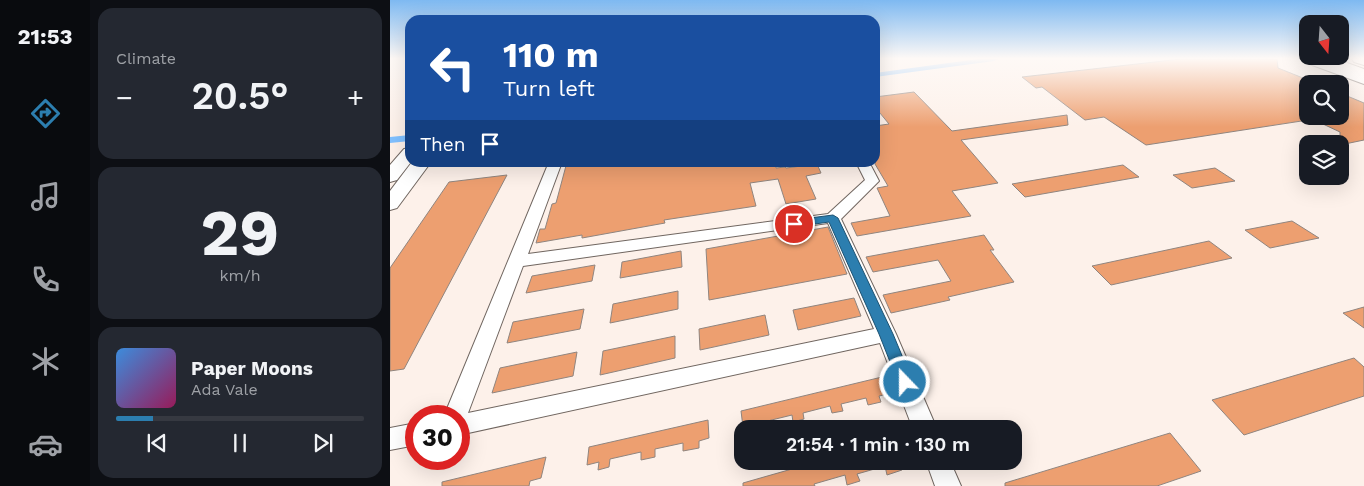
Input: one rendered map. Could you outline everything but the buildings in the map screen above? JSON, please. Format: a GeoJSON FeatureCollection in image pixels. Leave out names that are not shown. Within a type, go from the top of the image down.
{"type":"FeatureCollection","features":[{"type":"Feature","properties":{"kind":"main road"},"geometry":{"type":"LineString","coordinates":[[390,176],[405,159]]}},
{"type":"Feature","properties":{"kind":"main road"},"geometry":{"type":"LineString","coordinates":[[390,204],[418,167]]}},
{"type":"Feature","properties":{"kind":"street"},"geometry":{"type":"LineString","coordinates":[[459,405],[554,167]]}},
{"type":"Feature","properties":{"kind":"street"},"geometry":{"type":"LineString","coordinates":[[518,261],[833,218],[872,181],[865,167]]}},
{"type":"Feature","properties":{"kind":"street"},"geometry":{"type":"LineString","coordinates":[[833,218],[886,334],[921,420]]}},
{"type":"Feature","properties":{"kind":"street"},"geometry":{"type":"LineString","coordinates":[[470,423],[886,334]]}},
{"type":"Feature","properties":{"kind":"street"},"geometry":{"type":"LineString","coordinates":[[390,440],[405,437]]}},
{"type":"Feature","properties":{"kind":"street"},"geometry":{"type":"LineString","coordinates":[[942,470],[948,486]]}},
{"type":"Feature","properties":{"kind":"waterway"},"geometry":{"type":"LineString","coordinates":[[390,140],[405,138]]}},
{"type":"Feature","properties":{"kind":"route"},"geometry":{"type":"LineString","coordinates":[[794,224],[833,218],[886,334],[905,382]]}}]}
